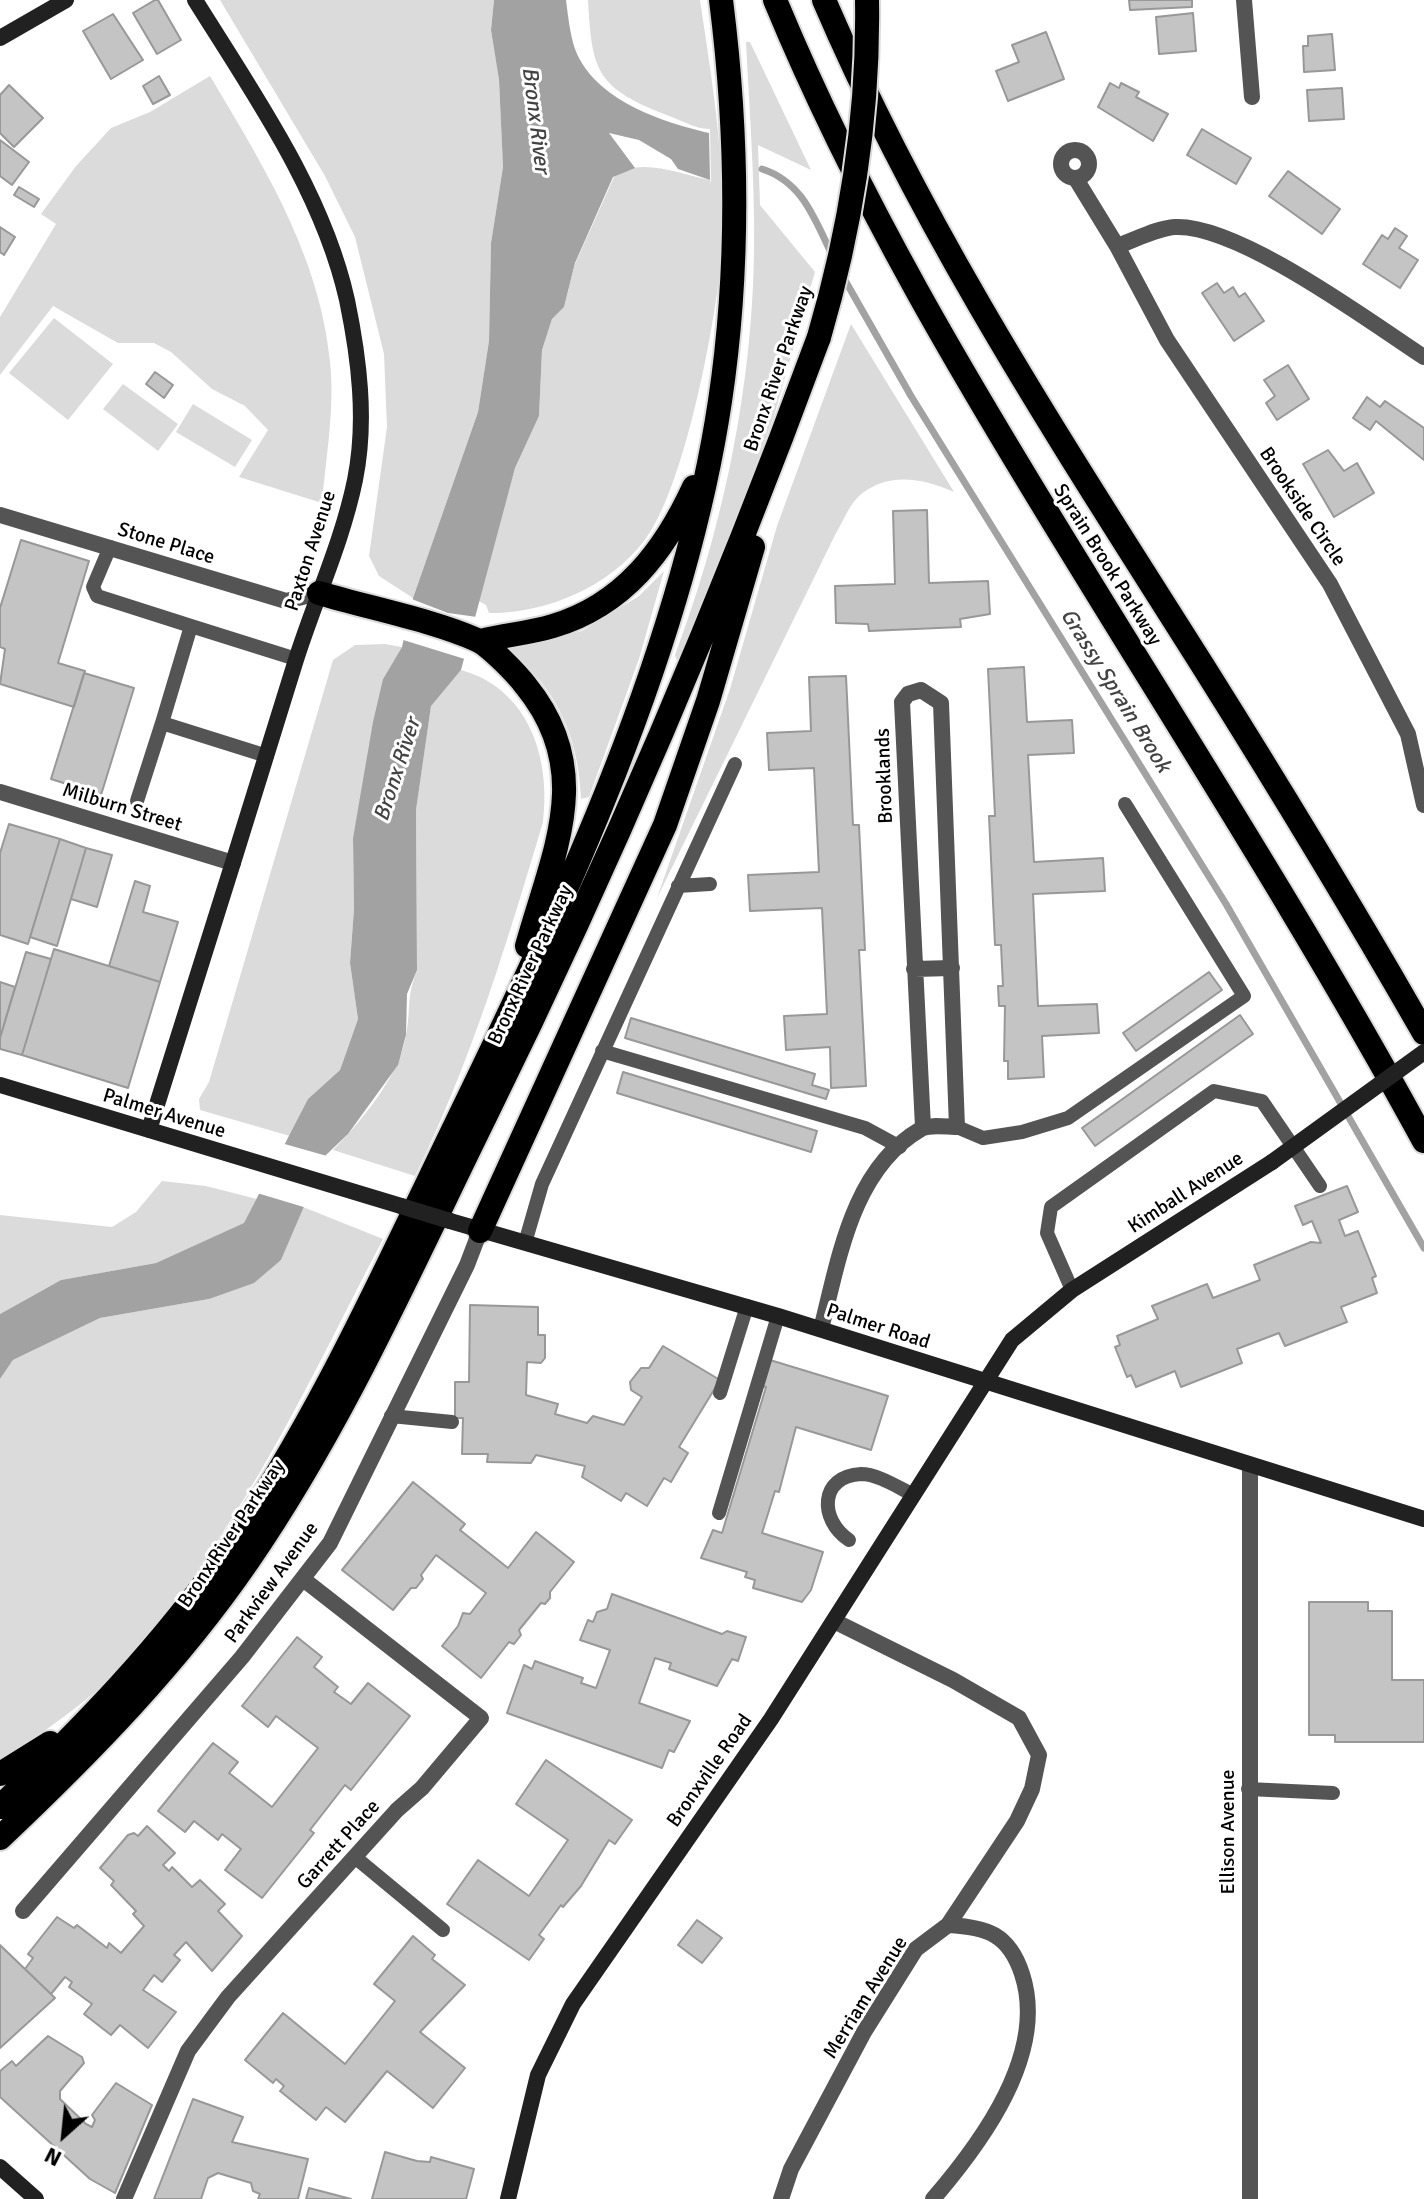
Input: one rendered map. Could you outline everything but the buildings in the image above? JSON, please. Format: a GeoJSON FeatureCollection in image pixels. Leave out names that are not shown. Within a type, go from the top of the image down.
{"type":"FeatureCollection","features":[{"type":"Feature","properties":{"kind":"highway","name":"Bronx River Parkway"},"geometry":{"type":"LineString","coordinates":[[0,1807],[86,1721],[202,1587],[272,1482],[344,1351],[507,1017],[585,843],[657,652],[694,533],[712,448],[726,361],[735,230],[734,138],[721,0]]}},
{"type":"Feature","properties":{"kind":"highway","name":"Sprain Brook Parkway"},"geometry":{"type":"LineString","coordinates":[[775,0],[863,196],[925,309],[1286,902],[1424,1141]]}},
{"type":"Feature","properties":{"kind":"highway","name":"Sprain Brook Parkway"},"geometry":{"type":"LineString","coordinates":[[824,0],[890,145],[973,296],[1256,751],[1424,1033]]}},
{"type":"Feature","properties":{"kind":"highway","name":"Bronx River Parkway"},"geometry":{"type":"LineString","coordinates":[[0,1838],[106,1732],[194,1633],[272,1525],[335,1416],[573,935],[684,683],[781,441],[819,337],[833,289],[858,159],[866,74],[867,0]]}},
{"type":"Feature","properties":{"kind":"highway"},"geometry":{"type":"LineString","coordinates":[[480,1231],[665,825],[740,598],[781,441]]}},
{"type":"Feature","properties":{"kind":"highway"},"geometry":{"type":"LineString","coordinates":[[481,641],[555,625],[596,606],[633,580],[672,531],[712,448]]}},
{"type":"Feature","properties":{"kind":"highway"},"geometry":{"type":"LineString","coordinates":[[319,593],[481,641],[522,680],[542,706],[559,744],[566,785],[558,841],[507,1017]]}},
{"type":"Feature","properties":{"kind":"highway"},"geometry":{"type":"LineString","coordinates":[[0,1774],[86,1721]]}},
{"type":"Feature","properties":{"kind":"street"},"geometry":{"type":"LineString","coordinates":[[0,38],[66,0]]}},
{"type":"Feature","properties":{"kind":"street","name":"Paxton Avenue"},"geometry":{"type":"LineString","coordinates":[[149,1130],[296,659],[339,539],[355,478],[361,422],[357,357],[346,298],[331,247],[307,192],[250,88],[195,0]]}},
{"type":"Feature","properties":{"kind":"street"},"geometry":{"type":"LineString","coordinates":[[1244,0],[1252,97]]}},
{"type":"Feature","properties":{"kind":"street","name":"Brookside Circle"},"geometry":{"type":"LineString","coordinates":[[1076,179],[1117,246],[1167,340],[1330,584],[1408,734],[1424,805]]}},
{"type":"Feature","properties":{"kind":"street"},"geometry":{"type":"LineString","coordinates":[[1117,246],[1174,227],[1211,231],[1293,272],[1424,357]]}},
{"type":"Feature","properties":{"kind":"street","name":"Stone Place"},"geometry":{"type":"LineString","coordinates":[[0,515],[286,601],[319,593]]}},
{"type":"Feature","properties":{"kind":"street","name":"Brooklands"},"geometry":{"type":"LineString","coordinates":[[923,1127],[902,702],[908,694],[921,690],[941,703],[957,1127]]}},
{"type":"Feature","properties":{"kind":"street","name":"Milburn Street"},"geometry":{"type":"LineString","coordinates":[[0,792],[233,863]]}},
{"type":"Feature","properties":{"kind":"street"},"geometry":{"type":"LineString","coordinates":[[914,969],[952,968]]}},
{"type":"Feature","properties":{"kind":"street","name":"Kimball Avenue"},"geometry":{"type":"LineString","coordinates":[[986,1383],[1012,1340],[1072,1290],[1272,1162],[1424,1052]]}},
{"type":"Feature","properties":{"kind":"street","name":"Palmer Avenue"},"geometry":{"type":"LineString","coordinates":[[0,1085],[317,1181]]}},
{"type":"Feature","properties":{"kind":"street"},"geometry":{"type":"LineString","coordinates":[[821,1329],[844,1238],[863,1193],[884,1161],[923,1127],[957,1127]]}},
{"type":"Feature","properties":{"kind":"street","name":"Palmer Road"},"geometry":{"type":"LineString","coordinates":[[317,1181],[480,1231],[747,1306],[1424,1519]]}},
{"type":"Feature","properties":{"kind":"street","name":"Parkview Avenue"},"geometry":{"type":"LineString","coordinates":[[23,1911],[242,1657],[330,1543],[467,1265],[480,1231]]}},
{"type":"Feature","properties":{"kind":"street","name":"Bronxville Road"},"geometry":{"type":"LineString","coordinates":[[508,2199],[538,2075],[567,2014],[834,1621],[986,1383]]}},
{"type":"Feature","properties":{"kind":"street","name":"Ellison Avenue"},"geometry":{"type":"LineString","coordinates":[[1250,1466],[1250,2199]]}},
{"type":"Feature","properties":{"kind":"street","name":"Garrett Place"},"geometry":{"type":"LineString","coordinates":[[124,2199],[188,2051],[228,1997],[397,1810],[441,1767],[481,1718],[303,1579]]}},
{"type":"Feature","properties":{"kind":"street","name":"Merriam Avenue"},"geometry":{"type":"LineString","coordinates":[[781,2199],[791,2169],[864,2032],[916,1949],[948,1925],[1017,1821],[1032,1789],[1039,1755],[1019,1718],[953,1680],[834,1621]]}},
{"type":"Feature","properties":{"kind":"street"},"geometry":{"type":"LineString","coordinates":[[933,2199],[992,2118],[1016,2069],[1029,2024],[1026,1984],[1016,1953],[997,1936],[978,1926],[948,1925]]}},
{"type":"Feature","properties":{"kind":"street"},"geometry":{"type":"LineString","coordinates":[[0,2167],[36,2199]]}},
{"type":"Feature","properties":{"kind":"lane"},"geometry":{"type":"LineString","coordinates":[[110,547],[93,587],[97,596],[296,659]]}},
{"type":"Feature","properties":{"kind":"lane"},"geometry":{"type":"LineString","coordinates":[[137,801],[191,626]]}},
{"type":"Feature","properties":{"kind":"lane"},"geometry":{"type":"LineString","coordinates":[[162,723],[267,756]]}},
{"type":"Feature","properties":{"kind":"lane"},"geometry":{"type":"LineString","coordinates":[[525,1243],[542,1184],[735,764]]}},
{"type":"Feature","properties":{"kind":"lane"},"geometry":{"type":"LineString","coordinates":[[957,1127],[983,1138],[1068,1118],[1244,996],[1125,804]]}},
{"type":"Feature","properties":{"kind":"lane"},"geometry":{"type":"LineString","coordinates":[[678,886],[710,884]]}},
{"type":"Feature","properties":{"kind":"lane"},"geometry":{"type":"LineString","coordinates":[[602,1051],[865,1128],[900,1147]]}},
{"type":"Feature","properties":{"kind":"lane"},"geometry":{"type":"LineString","coordinates":[[1072,1290],[1047,1233],[1051,1207],[1214,1091],[1262,1101],[1320,1186]]}},
{"type":"Feature","properties":{"kind":"lane"},"geometry":{"type":"LineString","coordinates":[[720,1393],[747,1306]]}},
{"type":"Feature","properties":{"kind":"lane"},"geometry":{"type":"LineString","coordinates":[[719,1513],[778,1316]]}},
{"type":"Feature","properties":{"kind":"lane"},"geometry":{"type":"LineString","coordinates":[[391,1416],[452,1422]]}},
{"type":"Feature","properties":{"kind":"lane"},"geometry":{"type":"LineString","coordinates":[[849,1540],[832,1527],[826,1506],[833,1488],[845,1479],[862,1474],[914,1495]]}},
{"type":"Feature","properties":{"kind":"lane"},"geometry":{"type":"LineString","coordinates":[[1248,1789],[1333,1793]]}},
{"type":"Feature","properties":{"kind":"lane"},"geometry":{"type":"LineString","coordinates":[[356,1858],[443,1930]]}},
{"type":"Feature","properties":{"kind":"shaded area"},"geometry":{"type":"Polygon","coordinates":[[[220,0],[494,0],[491,30],[499,80],[503,167],[491,243],[489,341],[478,412],[413,598],[379,576],[369,556],[387,427],[384,354],[355,237],[325,176],[220,0]]]}},
{"type":"Feature","properties":{"kind":"shaded area"},"geometry":{"type":"Polygon","coordinates":[[[588,0],[700,0],[721,167],[722,234],[717,295],[704,369],[684,449],[658,518],[644,541],[613,572],[574,595],[532,609],[489,613],[486,605],[477,600],[515,468],[539,416],[542,350],[552,319],[564,307],[575,264],[614,177],[635,167],[647,167],[710,180],[711,184],[710,129],[694,126],[641,104],[611,84],[596,59],[588,0]]]}},
{"type":"Feature","properties":{"kind":"shaded area"},"geometry":{"type":"Polygon","coordinates":[[[746,42],[750,42],[811,170],[758,145],[760,205],[815,272],[774,416],[717,569],[677,661],[675,655],[705,566],[728,474],[750,333],[754,225],[746,42]]]}},
{"type":"Feature","properties":{"kind":"shaded area"},"geometry":{"type":"Polygon","coordinates":[[[210,76],[250,143],[286,213],[302,248],[324,323],[330,362],[331,415],[322,503],[239,477],[268,430],[245,406],[212,389],[171,352],[154,343],[118,343],[53,306],[0,375],[0,317],[56,224],[41,214],[76,166],[111,128],[150,112],[210,76]]]}},
{"type":"Feature","properties":{"kind":"shaded area"},"geometry":{"type":"Polygon","coordinates":[[[54,318],[113,364],[68,420],[9,373],[54,318]]]}},
{"type":"Feature","properties":{"kind":"shaded area"},"geometry":{"type":"Polygon","coordinates":[[[851,324],[954,492],[930,483],[893,480],[880,483],[854,501],[657,898],[730,689],[777,526],[851,324]]]}},
{"type":"Feature","properties":{"kind":"shaded area"},"geometry":{"type":"Polygon","coordinates":[[[123,384],[178,424],[158,451],[103,409],[123,384]]]}},
{"type":"Feature","properties":{"kind":"shaded area"},"geometry":{"type":"Polygon","coordinates":[[[193,404],[252,440],[235,467],[176,432],[193,404]]]}},
{"type":"Feature","properties":{"kind":"shaded area"},"geometry":{"type":"Polygon","coordinates":[[[664,571],[639,659],[589,797],[581,799],[574,749],[563,718],[546,689],[509,649],[582,631],[639,596],[664,571]]]}},
{"type":"Feature","properties":{"kind":"shaded area"},"geometry":{"type":"Polygon","coordinates":[[[355,645],[402,647],[383,679],[353,838],[354,909],[350,963],[358,1019],[340,1070],[308,1099],[290,1136],[200,1110],[199,1099],[209,1082],[333,660],[355,645]]]}},
{"type":"Feature","properties":{"kind":"shaded area"},"geometry":{"type":"Polygon","coordinates":[[[461,670],[484,679],[504,693],[530,729],[543,774],[543,822],[471,1046],[415,1176],[333,1150],[367,1112],[387,1083],[402,1052],[417,970],[416,810],[431,705],[461,670]]]}},
{"type":"Feature","properties":{"kind":"shaded area"},"geometry":{"type":"Polygon","coordinates":[[[162,1181],[206,1186],[257,1199],[245,1223],[156,1263],[61,1280],[0,1314],[0,1215],[112,1227],[136,1212],[162,1181]]]}},
{"type":"Feature","properties":{"kind":"shaded area"},"geometry":{"type":"Polygon","coordinates":[[[303,1207],[383,1239],[303,1395],[214,1546],[180,1594],[116,1672],[75,1708],[0,1761],[0,1379],[13,1360],[100,1318],[209,1299],[281,1260],[303,1207]]]}},
{"type":"Feature","properties":{"kind":"water","name":"Bronx River"},"geometry":{"type":"Polygon","coordinates":[[[494,0],[566,0],[575,49],[584,67],[597,82],[613,95],[651,115],[709,133],[710,180],[678,169],[671,159],[639,140],[609,133],[635,168],[613,177],[575,263],[564,307],[552,319],[542,350],[539,416],[515,468],[461,670],[431,706],[416,810],[417,970],[407,994],[406,1035],[398,1065],[348,1134],[326,1155],[281,1260],[254,1283],[209,1299],[100,1318],[13,1360],[0,1379],[0,1314],[61,1280],[156,1263],[244,1223],[308,1099],[340,1070],[358,1019],[350,963],[354,909],[353,838],[373,722],[383,679],[402,647],[413,598],[478,412],[489,341],[491,243],[503,167],[499,80],[491,30],[494,0]]]}},
{"type":"Feature","properties":{"kind":"pier"},"geometry":{"type":"Polygon","coordinates":[[[409,598],[448,613],[477,617],[468,660],[400,639],[409,598]]]}},
{"type":"Feature","properties":{"kind":"pier"},"geometry":{"type":"Polygon","coordinates":[[[281,1143],[327,1156],[307,1208],[257,1193],[281,1143]]]}},
{"type":"Feature","properties":{"kind":"waterway","name":"Grassy Sprain Brook"},"geometry":{"type":"LineString","coordinates":[[762,169],[776,175],[798,193],[833,257]]}},
{"type":"Feature","properties":{"kind":"waterway","name":"Grassy Sprain Brook"},"geometry":{"type":"LineString","coordinates":[[842,275],[911,396],[1226,904],[1424,1248]]}}]}
